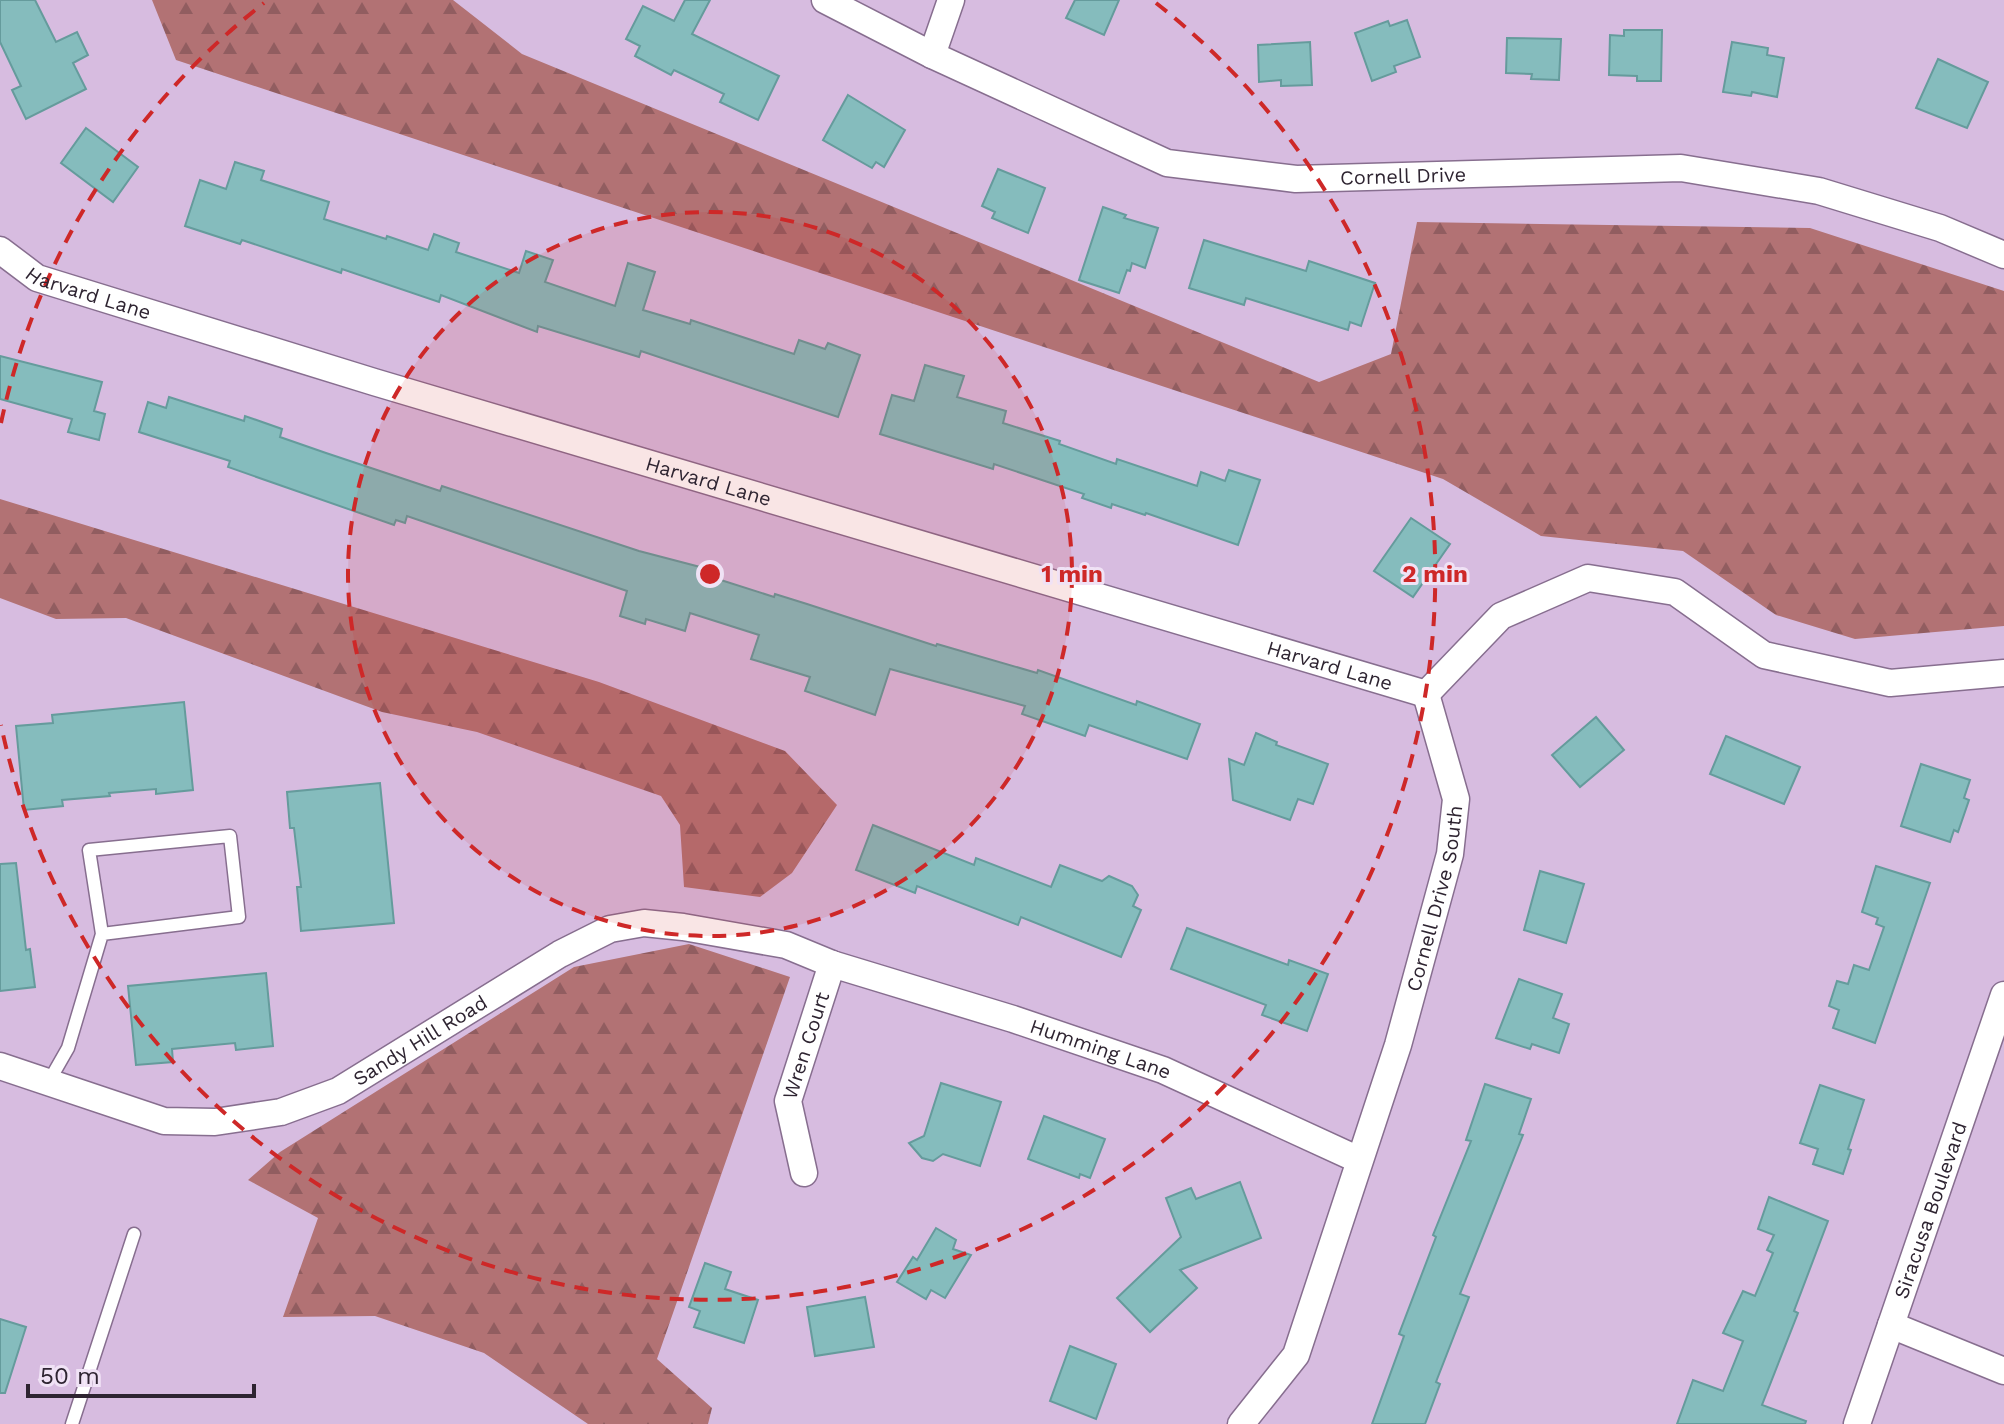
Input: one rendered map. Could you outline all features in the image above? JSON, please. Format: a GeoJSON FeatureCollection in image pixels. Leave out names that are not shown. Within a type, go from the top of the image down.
{"type":"FeatureCollection","features":[{"type":"Feature","properties":{"kind":"street","name":"Cornell Drive"},"geometry":{"type":"LineString","coordinates":[[825,0],[932,55],[1167,163],[1296,179],[1681,168],[1819,191],[1940,228],[2004,255]]}},
{"type":"Feature","properties":{"kind":"street"},"geometry":{"type":"LineString","coordinates":[[932,55],[951,0]]}},
{"type":"Feature","properties":{"kind":"street","name":"Harvard Lane"},"geometry":{"type":"LineString","coordinates":[[0,250],[37,278],[374,382],[1426,694]]}},
{"type":"Feature","properties":{"kind":"street"},"geometry":{"type":"LineString","coordinates":[[1426,694],[1501,616],[1588,578],[1675,592],[1764,655],[1890,683],[2004,673]]}},
{"type":"Feature","properties":{"kind":"street","name":"Cornell Drive South"},"geometry":{"type":"LineString","coordinates":[[1241,1424],[1296,1355],[1398,1045],[1450,854],[1456,799],[1426,694]]}},
{"type":"Feature","properties":{"kind":"street","name":"Sandy Hill Road"},"geometry":{"type":"LineString","coordinates":[[0,1066],[164,1121],[215,1122],[281,1112],[338,1091],[560,954],[610,929],[644,923],[683,927],[786,945],[832,964]]}},
{"type":"Feature","properties":{"kind":"street","name":"Humming Lane"},"geometry":{"type":"LineString","coordinates":[[832,964],[1013,1019],[1163,1070],[1359,1160]]}},
{"type":"Feature","properties":{"kind":"street","name":"Wren Court"},"geometry":{"type":"LineString","coordinates":[[804,1173],[788,1101],[832,964]]}},
{"type":"Feature","properties":{"kind":"street","name":"Siracusa Boulevard"},"geometry":{"type":"LineString","coordinates":[[1857,1424],[2004,995]]}},
{"type":"Feature","properties":{"kind":"street"},"geometry":{"type":"LineString","coordinates":[[1891,1325],[2004,1371]]}},
{"type":"Feature","properties":{"kind":"lane"},"geometry":{"type":"LineString","coordinates":[[48,1083],[68,1048],[102,934],[89,850],[230,836],[239,917],[102,934]]}},
{"type":"Feature","properties":{"kind":"lane"},"geometry":{"type":"LineString","coordinates":[[72,1424],[134,1234]]}},
{"type":"Feature","properties":{"kind":"green space"},"geometry":{"type":"Polygon","coordinates":[[[152,0],[453,0],[522,54],[1319,382],[1391,354],[1417,222],[1810,228],[2004,291],[2004,626],[1855,639],[1776,615],[1683,551],[1541,536],[1443,479],[176,60],[152,0]]]}},
{"type":"Feature","properties":{"kind":"green space"},"geometry":{"type":"Polygon","coordinates":[[[0,499],[599,682],[785,751],[837,805],[792,873],[760,897],[684,887],[680,825],[661,796],[477,732],[382,712],[126,618],[56,619],[0,598],[0,499]]]}},
{"type":"Feature","properties":{"kind":"green space"},"geometry":{"type":"Polygon","coordinates":[[[689,944],[790,977],[657,1359],[712,1408],[708,1424],[588,1424],[484,1353],[375,1316],[283,1317],[318,1218],[248,1180],[280,1152],[574,967],[689,944]]]}},
{"type":"Feature","properties":{"kind":"building"},"geometry":{"type":"Polygon","coordinates":[[[0,0],[35,0],[56,42],[77,32],[88,55],[73,63],[86,89],[26,119],[12,90],[21,86],[0,42],[0,0]]]}},
{"type":"Feature","properties":{"kind":"building"},"geometry":{"type":"Polygon","coordinates":[[[685,0],[710,0],[692,34],[779,76],[758,120],[720,102],[724,94],[674,70],[671,75],[635,56],[640,46],[626,39],[643,6],[674,21],[685,0]]]}},
{"type":"Feature","properties":{"kind":"building"},"geometry":{"type":"Polygon","coordinates":[[[1075,0],[1119,0],[1104,35],[1066,18],[1075,0]]]}},
{"type":"Feature","properties":{"kind":"building"},"geometry":{"type":"Polygon","coordinates":[[[1407,20],[1420,57],[1394,66],[1396,72],[1372,81],[1355,33],[1388,21],[1390,26],[1407,20]]]}},
{"type":"Feature","properties":{"kind":"building"},"geometry":{"type":"Polygon","coordinates":[[[1624,30],[1662,30],[1661,81],[1637,81],[1637,76],[1609,75],[1610,35],[1624,36],[1624,30]]]}},
{"type":"Feature","properties":{"kind":"building"},"geometry":{"type":"Polygon","coordinates":[[[1507,38],[1561,39],[1559,80],[1531,79],[1532,74],[1506,73],[1507,38]]]}},
{"type":"Feature","properties":{"kind":"building"},"geometry":{"type":"Polygon","coordinates":[[[1310,42],[1312,85],[1281,86],[1281,80],[1259,82],[1258,45],[1310,42]]]}},
{"type":"Feature","properties":{"kind":"building"},"geometry":{"type":"Polygon","coordinates":[[[1732,42],[1768,48],[1767,55],[1784,58],[1777,97],[1752,92],[1751,96],[1723,92],[1732,42]]]}},
{"type":"Feature","properties":{"kind":"building"},"geometry":{"type":"Polygon","coordinates":[[[1938,59],[1988,82],[1967,128],[1916,108],[1938,59]]]}},
{"type":"Feature","properties":{"kind":"building"},"geometry":{"type":"Polygon","coordinates":[[[848,95],[905,130],[884,167],[876,162],[872,168],[823,140],[848,95]]]}},
{"type":"Feature","properties":{"kind":"building"},"geometry":{"type":"Polygon","coordinates":[[[86,128],[138,167],[113,202],[61,163],[86,128]]]}},
{"type":"Feature","properties":{"kind":"building"},"geometry":{"type":"Polygon","coordinates":[[[235,162],[264,171],[261,180],[329,202],[324,219],[386,239],[387,236],[428,250],[434,234],[459,243],[456,252],[519,273],[526,251],[553,260],[545,282],[615,306],[628,263],[655,272],[643,310],[690,324],[691,320],[794,354],[799,340],[825,349],[828,343],[860,355],[838,417],[641,351],[639,357],[538,326],[537,332],[441,295],[439,302],[342,269],[341,273],[242,240],[240,244],[185,226],[200,180],[226,189],[235,162]]]}},
{"type":"Feature","properties":{"kind":"building"},"geometry":{"type":"Polygon","coordinates":[[[998,169],[1045,188],[1028,233],[992,218],[995,212],[982,206],[998,169]]]}},
{"type":"Feature","properties":{"kind":"building"},"geometry":{"type":"Polygon","coordinates":[[[1103,207],[1126,215],[1124,218],[1158,228],[1145,268],[1132,263],[1119,293],[1079,280],[1103,207]]]}},
{"type":"Feature","properties":{"kind":"building"},"geometry":{"type":"Polygon","coordinates":[[[1204,240],[1306,271],[1309,261],[1375,283],[1361,326],[1350,322],[1348,330],[1246,298],[1244,305],[1189,288],[1204,240]]]}},
{"type":"Feature","properties":{"kind":"building"},"geometry":{"type":"Polygon","coordinates":[[[0,356],[102,382],[94,411],[105,414],[99,440],[68,432],[72,419],[0,399],[0,356]]]}},
{"type":"Feature","properties":{"kind":"building"},"geometry":{"type":"Polygon","coordinates":[[[925,365],[964,376],[957,397],[1006,411],[1003,423],[1060,441],[1059,444],[1116,464],[1117,459],[1197,486],[1201,472],[1225,481],[1229,470],[1260,480],[1238,545],[1146,513],[1112,504],[1111,508],[1082,498],[1084,494],[994,464],[993,469],[880,434],[892,395],[914,401],[925,365]]]}},
{"type":"Feature","properties":{"kind":"building"},"geometry":{"type":"Polygon","coordinates":[[[169,397],[244,421],[245,416],[282,429],[280,437],[326,453],[440,491],[442,486],[639,551],[704,568],[702,574],[774,597],[775,594],[936,646],[1037,673],[1038,670],[1200,724],[1187,759],[1089,725],[1085,736],[1022,714],[1025,706],[890,669],[875,715],[805,691],[810,677],[751,659],[759,635],[690,613],[685,631],[646,619],[645,624],[620,616],[627,591],[407,516],[405,523],[396,520],[394,525],[228,467],[230,461],[139,432],[148,402],[166,408],[169,397]]]}},
{"type":"Feature","properties":{"kind":"building"},"geometry":{"type":"Polygon","coordinates":[[[1411,518],[1450,544],[1413,597],[1374,571],[1411,518]]]}},
{"type":"Feature","properties":{"kind":"building"},"geometry":{"type":"Polygon","coordinates":[[[184,702],[193,790],[156,794],[156,789],[109,793],[110,796],[62,800],[63,806],[24,810],[16,726],[53,723],[52,715],[184,702]]]}},
{"type":"Feature","properties":{"kind":"building"},"geometry":{"type":"Polygon","coordinates":[[[1596,717],[1624,750],[1580,787],[1552,755],[1596,717]]]}},
{"type":"Feature","properties":{"kind":"building"},"geometry":{"type":"Polygon","coordinates":[[[1256,733],[1277,742],[1276,745],[1328,764],[1313,804],[1298,799],[1290,820],[1233,800],[1229,759],[1244,765],[1256,733]]]}},
{"type":"Feature","properties":{"kind":"building"},"geometry":{"type":"Polygon","coordinates":[[[1726,736],[1800,767],[1784,804],[1710,774],[1726,736]]]}},
{"type":"Feature","properties":{"kind":"building"},"geometry":{"type":"Polygon","coordinates":[[[1921,764],[1970,780],[1964,798],[1969,800],[1958,832],[1954,830],[1950,842],[1901,826],[1921,764]]]}},
{"type":"Feature","properties":{"kind":"building"},"geometry":{"type":"Polygon","coordinates":[[[380,783],[394,923],[301,931],[297,887],[301,887],[287,792],[380,783]]]}},
{"type":"Feature","properties":{"kind":"building"},"geometry":{"type":"Polygon","coordinates":[[[873,825],[974,865],[976,858],[1051,887],[1060,865],[1102,881],[1109,876],[1132,886],[1138,895],[1133,906],[1141,910],[1121,957],[1021,917],[1018,925],[917,886],[915,893],[856,870],[873,825]]]}},
{"type":"Feature","properties":{"kind":"building"},"geometry":{"type":"Polygon","coordinates":[[[16,863],[26,950],[30,949],[35,987],[0,991],[0,864],[16,863]]]}},
{"type":"Feature","properties":{"kind":"building"},"geometry":{"type":"Polygon","coordinates":[[[1876,866],[1930,883],[1875,1043],[1833,1028],[1839,1010],[1829,1006],[1837,981],[1848,984],[1854,965],[1869,970],[1884,927],[1876,924],[1878,918],[1862,912],[1876,866]]]}},
{"type":"Feature","properties":{"kind":"building"},"geometry":{"type":"Polygon","coordinates":[[[1540,871],[1584,884],[1566,943],[1524,930],[1540,871]]]}},
{"type":"Feature","properties":{"kind":"building"},"geometry":{"type":"Polygon","coordinates":[[[1187,928],[1288,965],[1289,960],[1328,974],[1307,1031],[1262,1015],[1266,1005],[1171,969],[1187,928]]]}},
{"type":"Feature","properties":{"kind":"building"},"geometry":{"type":"Polygon","coordinates":[[[266,973],[273,1046],[236,1050],[235,1043],[172,1049],[173,1062],[136,1065],[128,986],[266,973]]]}},
{"type":"Feature","properties":{"kind":"building"},"geometry":{"type":"Polygon","coordinates":[[[1519,979],[1562,994],[1553,1018],[1569,1024],[1559,1053],[1532,1044],[1530,1049],[1496,1038],[1519,979]]]}},
{"type":"Feature","properties":{"kind":"building"},"geometry":{"type":"Polygon","coordinates":[[[941,1083],[1001,1102],[980,1166],[943,1154],[933,1161],[922,1158],[909,1143],[924,1136],[941,1083]]]}},
{"type":"Feature","properties":{"kind":"building"},"geometry":{"type":"Polygon","coordinates":[[[1485,1084],[1531,1099],[1519,1134],[1523,1135],[1460,1294],[1469,1297],[1436,1382],[1440,1384],[1425,1424],[1372,1424],[1404,1336],[1399,1334],[1436,1237],[1433,1235],[1471,1141],[1466,1140],[1485,1084]]]}},
{"type":"Feature","properties":{"kind":"building"},"geometry":{"type":"Polygon","coordinates":[[[1820,1085],[1864,1100],[1843,1174],[1813,1164],[1818,1149],[1800,1143],[1820,1085]]]}},
{"type":"Feature","properties":{"kind":"building"},"geometry":{"type":"Polygon","coordinates":[[[1044,1116],[1105,1139],[1090,1178],[1080,1174],[1079,1178],[1028,1159],[1044,1116]]]}},
{"type":"Feature","properties":{"kind":"building"},"geometry":{"type":"Polygon","coordinates":[[[1240,1182],[1261,1238],[1180,1270],[1197,1288],[1150,1332],[1117,1298],[1181,1237],[1166,1198],[1191,1188],[1196,1199],[1240,1182]]]}},
{"type":"Feature","properties":{"kind":"building"},"geometry":{"type":"Polygon","coordinates":[[[1769,1197],[1828,1221],[1794,1311],[1798,1313],[1762,1405],[1806,1421],[1805,1424],[1677,1424],[1693,1380],[1723,1391],[1743,1341],[1723,1333],[1743,1291],[1755,1296],[1773,1253],[1767,1250],[1774,1235],[1758,1229],[1769,1197]]]}},
{"type":"Feature","properties":{"kind":"building"},"geometry":{"type":"Polygon","coordinates":[[[936,1228],[956,1240],[953,1249],[971,1255],[945,1298],[931,1290],[926,1299],[897,1282],[913,1257],[917,1260],[936,1228]]]}},
{"type":"Feature","properties":{"kind":"building"},"geometry":{"type":"Polygon","coordinates":[[[705,1263],[731,1272],[725,1289],[758,1300],[744,1343],[694,1327],[700,1311],[689,1307],[705,1263]]]}},
{"type":"Feature","properties":{"kind":"building"},"geometry":{"type":"Polygon","coordinates":[[[865,1297],[874,1347],[815,1356],[807,1307],[865,1297]]]}},
{"type":"Feature","properties":{"kind":"building"},"geometry":{"type":"Polygon","coordinates":[[[0,1319],[26,1327],[5,1393],[0,1393],[0,1319]]]}},
{"type":"Feature","properties":{"kind":"building"},"geometry":{"type":"Polygon","coordinates":[[[1070,1346],[1116,1364],[1096,1419],[1050,1401],[1070,1346]]]}}]}
